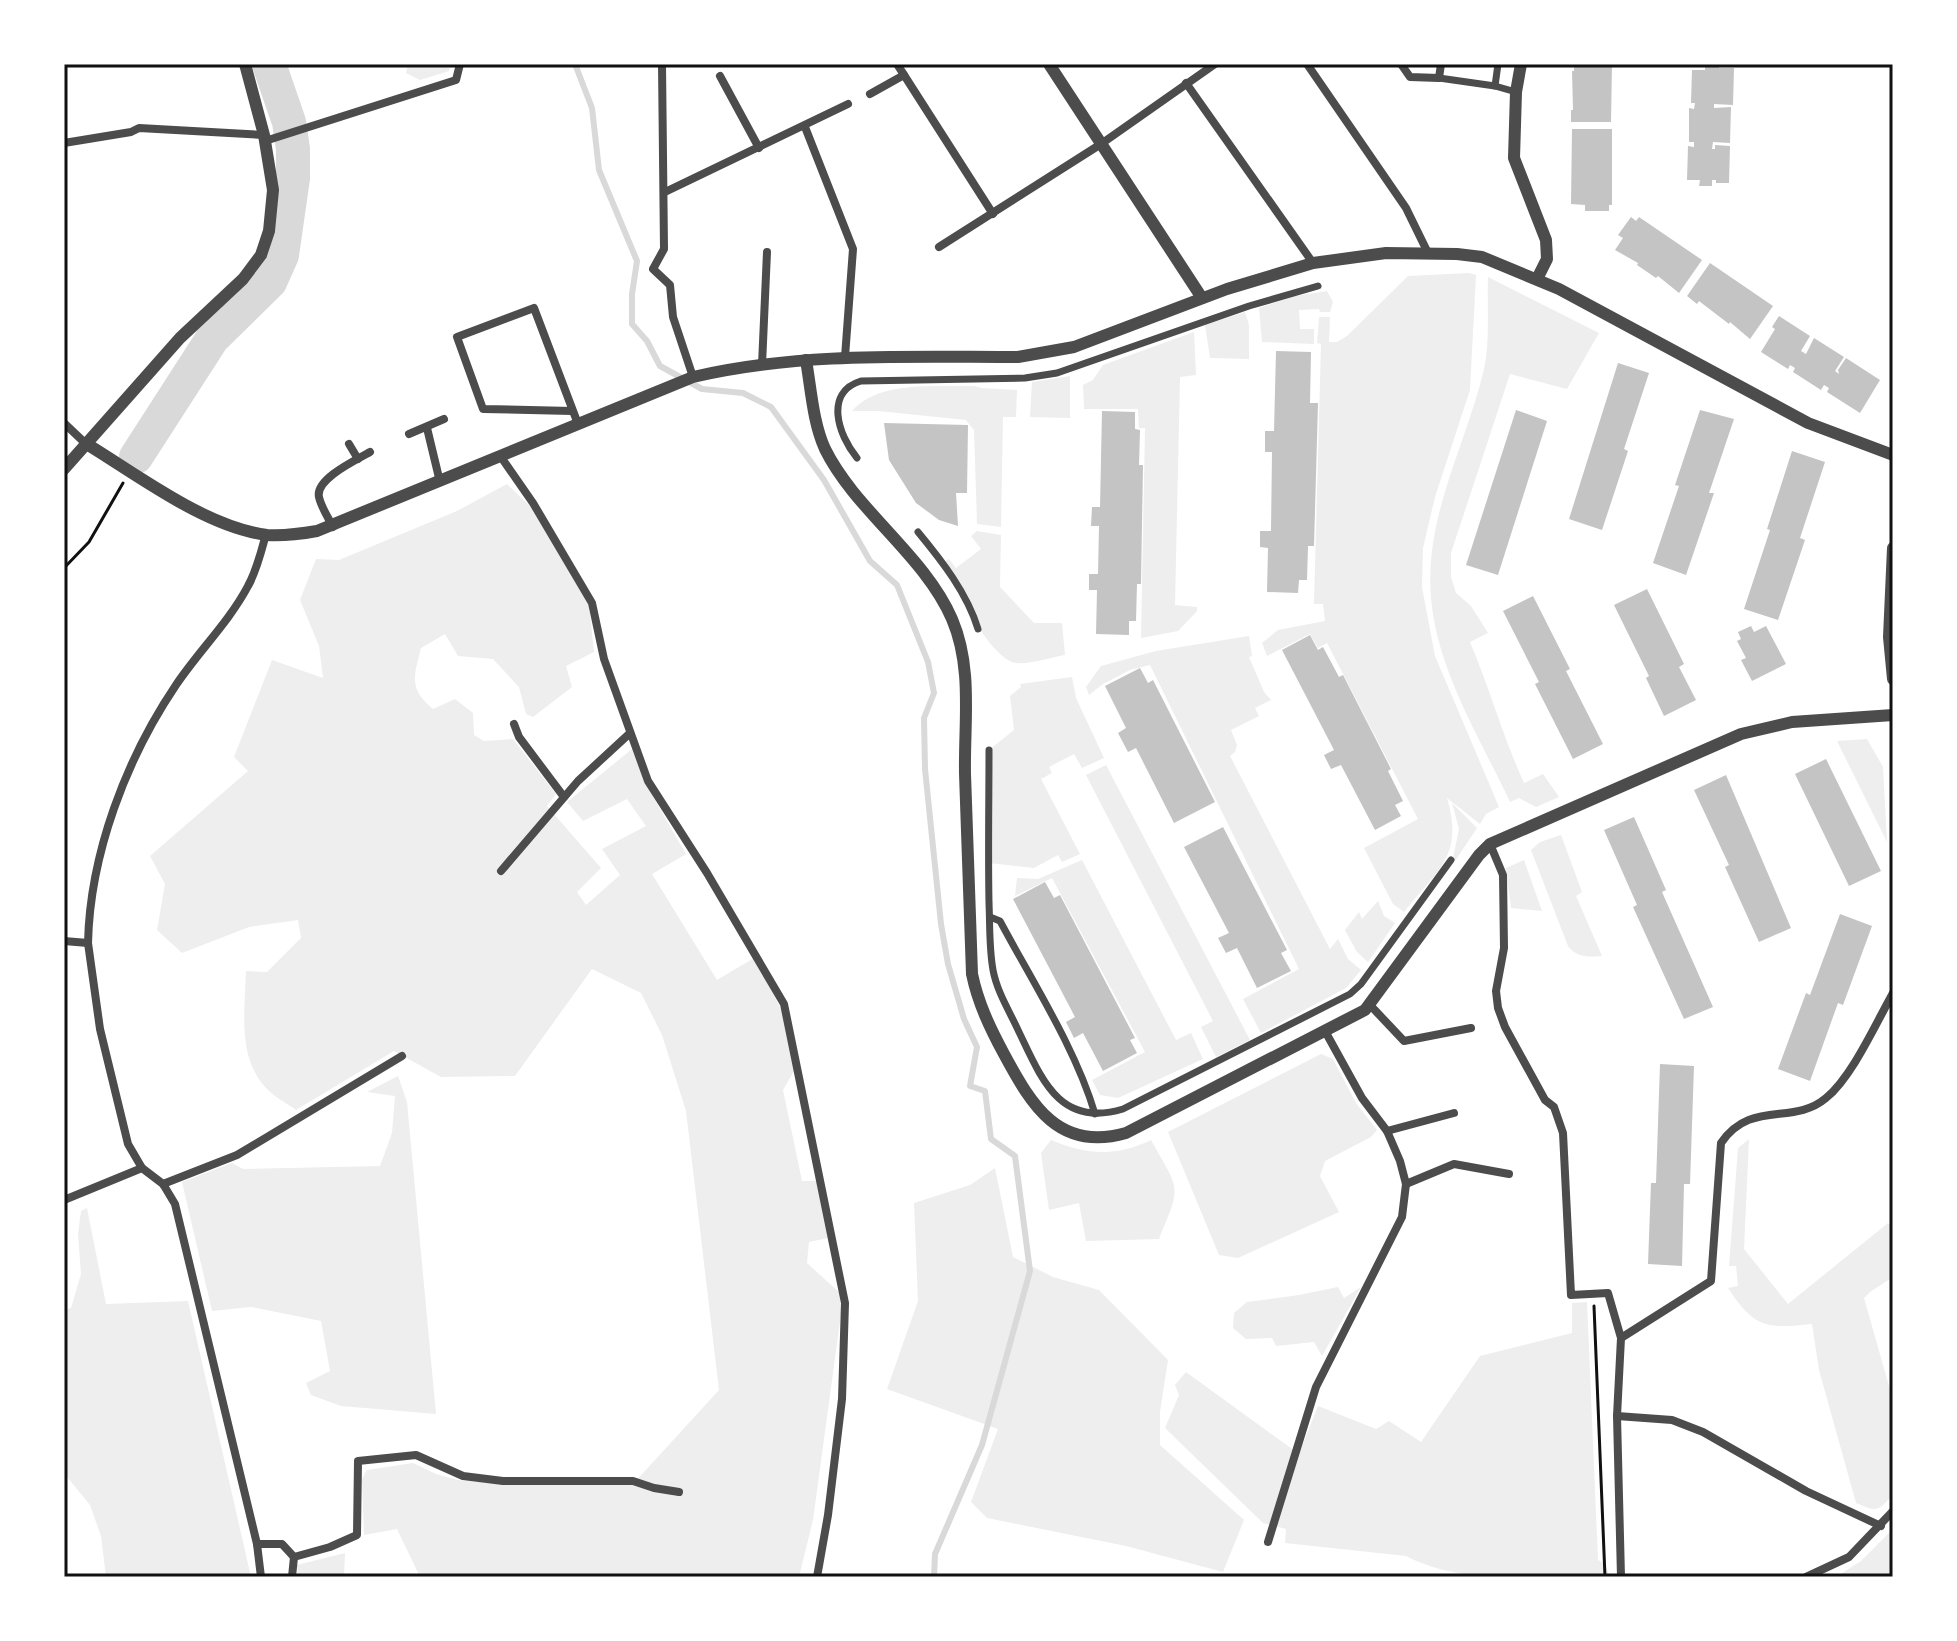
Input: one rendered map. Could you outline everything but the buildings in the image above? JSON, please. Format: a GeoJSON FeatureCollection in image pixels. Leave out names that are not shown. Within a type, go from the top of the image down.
{"type":"FeatureCollection","features":[{"type":"Feature","properties":{"kind":"street"},"geometry":{"type":"LineString","coordinates":[[64,469],[180,338],[243,279],[261,255],[269,231],[273,190],[265,138],[245,64]]}},
{"type":"Feature","properties":{"kind":"street"},"geometry":{"type":"LineString","coordinates":[[64,143],[139,128],[265,138],[456,80],[460,64]]}},
{"type":"Feature","properties":{"kind":"street"},"geometry":{"type":"LineString","coordinates":[[662,64],[664,249],[653,269],[670,285],[673,317],[693,377]]}},
{"type":"Feature","properties":{"kind":"street"},"geometry":{"type":"LineString","coordinates":[[897,64],[993,214]]}},
{"type":"Feature","properties":{"kind":"street"},"geometry":{"type":"LineString","coordinates":[[1049,64],[1202,298]]}},
{"type":"Feature","properties":{"kind":"street"},"geometry":{"type":"LineString","coordinates":[[939,247],[1101,144],[1215,64]]}},
{"type":"Feature","properties":{"kind":"street"},"geometry":{"type":"LineString","coordinates":[[1307,64],[1406,208],[1428,253]]}},
{"type":"Feature","properties":{"kind":"street"},"geometry":{"type":"LineString","coordinates":[[1401,64],[1410,77],[1439,78],[1516,92]]}},
{"type":"Feature","properties":{"kind":"street"},"geometry":{"type":"LineString","coordinates":[[1439,78],[1441,64]]}},
{"type":"Feature","properties":{"kind":"street"},"geometry":{"type":"LineString","coordinates":[[1495,86],[1498,64]]}},
{"type":"Feature","properties":{"kind":"street"},"geometry":{"type":"LineString","coordinates":[[1521,64],[1516,92],[1514,158],[1546,240],[1547,259],[1537,279]]}},
{"type":"Feature","properties":{"kind":"street"},"geometry":{"type":"LineString","coordinates":[[870,94],[904,75]]}},
{"type":"Feature","properties":{"kind":"street"},"geometry":{"type":"LineString","coordinates":[[720,76],[759,148]]}},
{"type":"Feature","properties":{"kind":"street"},"geometry":{"type":"LineString","coordinates":[[1186,83],[1313,263]]}},
{"type":"Feature","properties":{"kind":"street"},"geometry":{"type":"LineString","coordinates":[[665,192],[848,104]]}},
{"type":"Feature","properties":{"kind":"street"},"geometry":{"type":"LineString","coordinates":[[805,127],[853,249],[845,357]]}},
{"type":"Feature","properties":{"kind":"street"},"geometry":{"type":"LineString","coordinates":[[762,365],[767,252]]}},
{"type":"Feature","properties":{"kind":"street"},"geometry":{"type":"LineString","coordinates":[[64,423],[85,443],[185,504],[231,526],[266,534],[301,534],[333,527],[693,377],[762,365],[845,357],[1041,355],[1074,347],[1202,298],[1313,263],[1386,253],[1428,253],[1482,257],[1537,279],[1808,423],[1893,455]]}},
{"type":"Feature","properties":{"kind":"street"},"geometry":{"type":"LineString","coordinates":[[857,458],[840,426],[837,404],[842,391],[852,384],[861,381],[1025,378],[1057,373],[1249,306],[1318,286]]}},
{"type":"Feature","properties":{"kind":"street"},"geometry":{"type":"LineString","coordinates":[[572,411],[483,409],[457,337],[534,308],[578,424]]}},
{"type":"Feature","properties":{"kind":"street"},"geometry":{"type":"LineString","coordinates":[[806,360],[825,447],[836,467],[937,591],[951,617],[965,669],[965,771],[972,974],[976,995],[1026,1094],[1038,1111],[1072,1133],[1090,1138],[1118,1136],[1356,1016],[1370,1005],[1490,844],[1741,734],[1792,722],[1893,715]]}},
{"type":"Feature","properties":{"kind":"street"},"geometry":{"type":"LineString","coordinates":[[409,434],[444,419]]}},
{"type":"Feature","properties":{"kind":"street"},"geometry":{"type":"LineString","coordinates":[[427,428],[440,482]]}},
{"type":"Feature","properties":{"kind":"street"},"geometry":{"type":"LineString","coordinates":[[349,444],[358,459]]}},
{"type":"Feature","properties":{"kind":"street"},"geometry":{"type":"LineString","coordinates":[[333,527],[318,495],[320,487],[328,477],[370,452]]}},
{"type":"Feature","properties":{"kind":"street"},"geometry":{"type":"LineString","coordinates":[[501,457],[533,503],[592,603],[604,659],[648,781],[707,873],[784,1004],[845,1303],[842,1399],[817,1577]]}},
{"type":"Feature","properties":{"kind":"street"},"geometry":{"type":"LineString","coordinates":[[918,532],[967,601],[978,629]]}},
{"type":"Feature","properties":{"kind":"street"},"geometry":{"type":"LineString","coordinates":[[261,1577],[257,1544],[175,1204],[163,1184],[142,1168],[128,1144],[100,1029],[88,943],[89,910],[98,867],[111,819],[130,771],[176,684],[247,589],[266,534]]}},
{"type":"Feature","properties":{"kind":"street"},"geometry":{"type":"LineString","coordinates":[[1893,548],[1889,637],[1893,679]]}},
{"type":"Feature","properties":{"kind":"street"},"geometry":{"type":"LineString","coordinates":[[514,724],[519,737],[564,797]]}},
{"type":"Feature","properties":{"kind":"street"},"geometry":{"type":"LineString","coordinates":[[501,871],[578,781],[629,734]]}},
{"type":"Feature","properties":{"kind":"street"},"geometry":{"type":"LineString","coordinates":[[989,750],[991,952],[997,982],[1038,1073],[1050,1091],[1074,1109],[1095,1114],[1123,1109],[1350,994],[1361,984],[1451,860]]}},
{"type":"Feature","properties":{"kind":"street"},"geometry":{"type":"LineString","coordinates":[[1490,844],[1503,875],[1505,911],[1504,948],[1496,991],[1498,1008],[1505,1027],[1545,1100],[1554,1107],[1563,1133],[1571,1295],[1608,1293],[1621,1338],[1617,1416],[1621,1577]]}},
{"type":"Feature","properties":{"kind":"street"},"geometry":{"type":"LineString","coordinates":[[990,917],[1000,921],[1079,1071],[1095,1114]]}},
{"type":"Feature","properties":{"kind":"street"},"geometry":{"type":"LineString","coordinates":[[64,941],[88,943]]}},
{"type":"Feature","properties":{"kind":"street"},"geometry":{"type":"LineString","coordinates":[[1621,1338],[1711,1281],[1721,1143],[1730,1130],[1746,1119],[1805,1109],[1825,1100],[1843,1080],[1893,993]]}},
{"type":"Feature","properties":{"kind":"street"},"geometry":{"type":"LineString","coordinates":[[1370,1005],[1404,1041],[1471,1028]]}},
{"type":"Feature","properties":{"kind":"street"},"geometry":{"type":"LineString","coordinates":[[1268,1542],[1316,1387],[1402,1217],[1406,1184],[1387,1131],[1362,1098],[1325,1031]]}},
{"type":"Feature","properties":{"kind":"street"},"geometry":{"type":"LineString","coordinates":[[163,1184],[237,1155],[402,1056]]}},
{"type":"Feature","properties":{"kind":"street"},"geometry":{"type":"LineString","coordinates":[[1387,1131],[1454,1113]]}},
{"type":"Feature","properties":{"kind":"street"},"geometry":{"type":"LineString","coordinates":[[1406,1184],[1454,1164],[1509,1174]]}},
{"type":"Feature","properties":{"kind":"street"},"geometry":{"type":"LineString","coordinates":[[64,1200],[142,1168]]}},
{"type":"Feature","properties":{"kind":"street"},"geometry":{"type":"LineString","coordinates":[[1617,1416],[1672,1420],[1703,1432],[1806,1491],[1881,1526]]}},
{"type":"Feature","properties":{"kind":"street"},"geometry":{"type":"LineString","coordinates":[[294,1557],[330,1547],[357,1535],[358,1461],[416,1455],[463,1476],[503,1481],[633,1481],[679,1492]]}},
{"type":"Feature","properties":{"kind":"street"},"geometry":{"type":"LineString","coordinates":[[1806,1577],[1849,1557],[1893,1511]]}},
{"type":"Feature","properties":{"kind":"street"},"geometry":{"type":"LineString","coordinates":[[257,1544],[282,1544],[294,1557],[292,1577]]}},
{"type":"Feature","properties":{"kind":"path"},"geometry":{"type":"LineString","coordinates":[[64,568],[89,542],[131,471]]}},
{"type":"Feature","properties":{"kind":"path"},"geometry":{"type":"LineString","coordinates":[[1594,1294],[1605,1577]]}},
{"type":"Feature","properties":{"kind":"shaded area"},"geometry":{"type":"Polygon","coordinates":[[[408,64],[450,64],[449,71],[420,80],[406,73],[408,64]]]}},
{"type":"Feature","properties":{"kind":"shaded area"},"geometry":{"type":"Polygon","coordinates":[[[1476,275],[1470,390],[1435,497],[1423,548],[1422,587],[1435,656],[1499,807],[1486,814],[1480,824],[1447,798],[1452,834],[1450,848],[1445,861],[1404,912],[1393,904],[1364,848],[1418,819],[1327,643],[1318,648],[1310,634],[1267,656],[1262,643],[1278,630],[1325,621],[1323,604],[1314,604],[1321,344],[1317,343],[1319,317],[1330,317],[1329,342],[1337,342],[1347,336],[1408,276],[1476,275]]]}},
{"type":"Feature","properties":{"kind":"shaded area"},"geometry":{"type":"Polygon","coordinates":[[[1488,277],[1599,333],[1567,389],[1510,374],[1451,553],[1451,577],[1456,593],[1471,606],[1488,633],[1470,642],[1524,783],[1543,774],[1559,797],[1536,807],[1519,798],[1510,802],[1451,677],[1435,625],[1431,598],[1434,538],[1440,510],[1486,358],[1488,277]]]}},
{"type":"Feature","properties":{"kind":"shaded area"},"geometry":{"type":"Polygon","coordinates":[[[1327,291],[1333,302],[1330,312],[1299,310],[1300,329],[1314,329],[1314,344],[1262,342],[1259,308],[1295,296],[1327,291]]]}},
{"type":"Feature","properties":{"kind":"shaded area"},"geometry":{"type":"Polygon","coordinates":[[[1245,312],[1249,325],[1249,359],[1210,358],[1205,325],[1245,312]]]}},
{"type":"Feature","properties":{"kind":"shaded area"},"geometry":{"type":"Polygon","coordinates":[[[1194,332],[1196,375],[1180,377],[1175,605],[1197,607],[1197,611],[1178,631],[1141,638],[1145,428],[1139,428],[1138,409],[1084,409],[1083,385],[1093,380],[1103,365],[1194,332]]]}},
{"type":"Feature","properties":{"kind":"shaded area"},"geometry":{"type":"Polygon","coordinates":[[[1070,376],[1070,418],[1030,417],[1032,382],[1070,376]]]}},
{"type":"Feature","properties":{"kind":"shaded area"},"geometry":{"type":"Polygon","coordinates":[[[974,386],[1017,390],[1016,417],[1003,417],[1001,527],[977,524],[974,430],[966,420],[852,411],[863,401],[892,390],[974,386]]]}},
{"type":"Feature","properties":{"kind":"shaded area"},"geometry":{"type":"Polygon","coordinates":[[[507,484],[530,506],[589,605],[594,652],[566,666],[572,687],[533,717],[526,714],[519,687],[493,659],[458,656],[445,634],[421,648],[415,675],[416,688],[433,709],[455,699],[473,713],[474,735],[484,741],[513,739],[556,794],[547,806],[601,868],[577,892],[586,905],[620,875],[602,849],[646,826],[627,799],[583,821],[567,802],[632,749],[645,783],[686,854],[652,874],[717,980],[754,958],[782,1011],[794,1071],[783,1090],[802,1181],[820,1181],[828,1238],[809,1242],[807,1263],[840,1293],[841,1314],[813,1520],[799,1577],[420,1577],[397,1529],[364,1535],[362,1479],[367,1470],[413,1463],[458,1480],[503,1484],[633,1484],[719,1390],[686,1111],[662,1035],[641,993],[592,969],[515,1076],[441,1077],[394,1051],[296,1110],[268,1090],[256,1074],[246,1047],[244,1016],[246,971],[267,972],[301,938],[298,920],[249,927],[182,953],[157,930],[165,884],[150,856],[248,771],[234,757],[272,660],[323,678],[319,646],[300,600],[316,559],[339,560],[457,511],[507,484]]]}},
{"type":"Feature","properties":{"kind":"shaded area"},"geometry":{"type":"Polygon","coordinates":[[[977,531],[1001,535],[1000,587],[1034,623],[1062,623],[1065,655],[1016,663],[995,649],[985,636],[942,563],[949,559],[956,568],[981,549],[971,536],[977,531]]]}},
{"type":"Feature","properties":{"kind":"shaded area"},"geometry":{"type":"Polygon","coordinates":[[[1249,636],[1252,656],[1249,657],[1264,692],[1271,700],[1255,708],[1259,716],[1231,730],[1237,745],[1230,756],[1330,949],[1338,939],[1348,959],[1361,970],[1346,988],[1261,1033],[1243,999],[1299,969],[1150,665],[1130,670],[1089,695],[1086,687],[1101,666],[1156,651],[1249,636]]]}},
{"type":"Feature","properties":{"kind":"shaded area"},"geometry":{"type":"Polygon","coordinates":[[[1072,677],[1076,698],[1104,758],[1082,768],[1074,754],[1049,767],[1052,773],[1041,779],[1080,854],[1062,862],[1058,855],[1034,868],[989,863],[989,750],[1014,730],[1010,696],[1021,687],[1020,684],[1072,677]]]}},
{"type":"Feature","properties":{"kind":"shaded area"},"geometry":{"type":"Polygon","coordinates":[[[1867,739],[1883,767],[1887,842],[1837,741],[1867,739]]]}},
{"type":"Feature","properties":{"kind":"shaded area"},"geometry":{"type":"Polygon","coordinates":[[[1106,765],[1250,1040],[1216,1057],[1201,1027],[1213,1021],[1086,775],[1106,765]]]}},
{"type":"Feature","properties":{"kind":"shaded area"},"geometry":{"type":"Polygon","coordinates":[[[1452,803],[1477,828],[1455,861],[1459,829],[1452,803]]]}},
{"type":"Feature","properties":{"kind":"shaded area"},"geometry":{"type":"Polygon","coordinates":[[[1561,835],[1582,892],[1576,896],[1602,956],[1579,955],[1568,946],[1531,850],[1540,842],[1561,835]]]}},
{"type":"Feature","properties":{"kind":"shaded area"},"geometry":{"type":"Polygon","coordinates":[[[1082,860],[1176,1040],[1191,1033],[1203,1059],[1118,1098],[1100,1095],[1092,1080],[1145,1052],[1052,878],[1015,896],[1017,878],[1038,879],[1082,860]]]}},
{"type":"Feature","properties":{"kind":"shaded area"},"geometry":{"type":"Polygon","coordinates":[[[1524,860],[1542,911],[1511,908],[1506,868],[1524,860]]]}},
{"type":"Feature","properties":{"kind":"shaded area"},"geometry":{"type":"Polygon","coordinates":[[[1378,901],[1384,916],[1395,923],[1368,962],[1357,952],[1345,930],[1359,912],[1362,919],[1378,901]]]}},
{"type":"Feature","properties":{"kind":"shaded area"},"geometry":{"type":"Polygon","coordinates":[[[1321,1054],[1333,1059],[1356,1103],[1377,1130],[1371,1137],[1325,1161],[1320,1176],[1339,1212],[1238,1258],[1219,1255],[1168,1132],[1321,1054]]]}},
{"type":"Feature","properties":{"kind":"shaded area"},"geometry":{"type":"Polygon","coordinates":[[[398,1076],[407,1102],[436,1414],[341,1406],[311,1395],[306,1383],[330,1371],[321,1321],[251,1307],[212,1311],[182,1182],[232,1163],[243,1169],[380,1166],[392,1133],[395,1096],[367,1092],[398,1076]]]}},
{"type":"Feature","properties":{"kind":"shaded area"},"geometry":{"type":"Polygon","coordinates":[[[1749,1139],[1744,1249],[1788,1304],[1888,1223],[1893,1229],[1893,1277],[1864,1298],[1893,1400],[1893,1495],[1876,1509],[1856,1503],[1819,1370],[1812,1324],[1784,1326],[1763,1323],[1746,1311],[1728,1288],[1738,1286],[1736,1266],[1729,1266],[1738,1148],[1749,1139]]]}},
{"type":"Feature","properties":{"kind":"shaded area"},"geometry":{"type":"Polygon","coordinates":[[[1051,1140],[1077,1149],[1101,1152],[1126,1149],[1151,1140],[1174,1188],[1172,1208],[1159,1239],[1086,1241],[1079,1203],[1049,1210],[1041,1153],[1051,1140]]]}},
{"type":"Feature","properties":{"kind":"shaded area"},"geometry":{"type":"Polygon","coordinates":[[[995,1168],[1013,1257],[1053,1277],[1099,1290],[1168,1360],[1160,1412],[1160,1445],[1244,1520],[1223,1572],[1126,1546],[987,1518],[971,1502],[998,1429],[887,1389],[918,1301],[914,1203],[970,1185],[995,1168]]]}},
{"type":"Feature","properties":{"kind":"shaded area"},"geometry":{"type":"Polygon","coordinates":[[[87,1208],[106,1304],[188,1301],[251,1577],[106,1577],[101,1536],[90,1505],[64,1473],[64,1310],[71,1308],[81,1274],[78,1234],[81,1211],[87,1208]]]}},
{"type":"Feature","properties":{"kind":"shaded area"},"geometry":{"type":"Polygon","coordinates":[[[1338,1287],[1344,1298],[1361,1287],[1322,1356],[1314,1342],[1276,1346],[1272,1338],[1246,1339],[1233,1328],[1234,1313],[1247,1302],[1338,1287]]]}},
{"type":"Feature","properties":{"kind":"shaded area"},"geometry":{"type":"Polygon","coordinates":[[[1587,1302],[1598,1560],[1605,1564],[1610,1577],[1479,1576],[1428,1566],[1406,1556],[1285,1543],[1286,1529],[1263,1523],[1165,1428],[1179,1395],[1175,1385],[1186,1372],[1299,1454],[1318,1406],[1376,1429],[1389,1421],[1421,1442],[1480,1356],[1572,1333],[1572,1303],[1587,1302]]]}},
{"type":"Feature","properties":{"kind":"shaded area"},"geometry":{"type":"Polygon","coordinates":[[[1893,1529],[1893,1577],[1836,1577],[1861,1561],[1893,1529]]]}},
{"type":"Feature","properties":{"kind":"shaded area"},"geometry":{"type":"Polygon","coordinates":[[[345,1553],[344,1577],[298,1577],[297,1565],[345,1553]]]}},
{"type":"Feature","properties":{"kind":"waterway"},"geometry":{"type":"LineString","coordinates":[[136,457],[212,339],[270,282],[282,255],[293,178],[293,149],[289,122],[269,64]]}},
{"type":"Feature","properties":{"kind":"waterway"},"geometry":{"type":"LineString","coordinates":[[575,64],[592,108],[599,170],[637,261],[632,324],[647,341],[660,366],[702,389],[743,393],[771,407],[824,480],[870,561],[897,585],[928,662],[934,693],[924,718],[925,769],[941,924],[948,964],[964,1019],[977,1047],[970,1086],[985,1091],[991,1139],[1015,1156],[1030,1271],[982,1445],[935,1554],[934,1577]]}}]}
